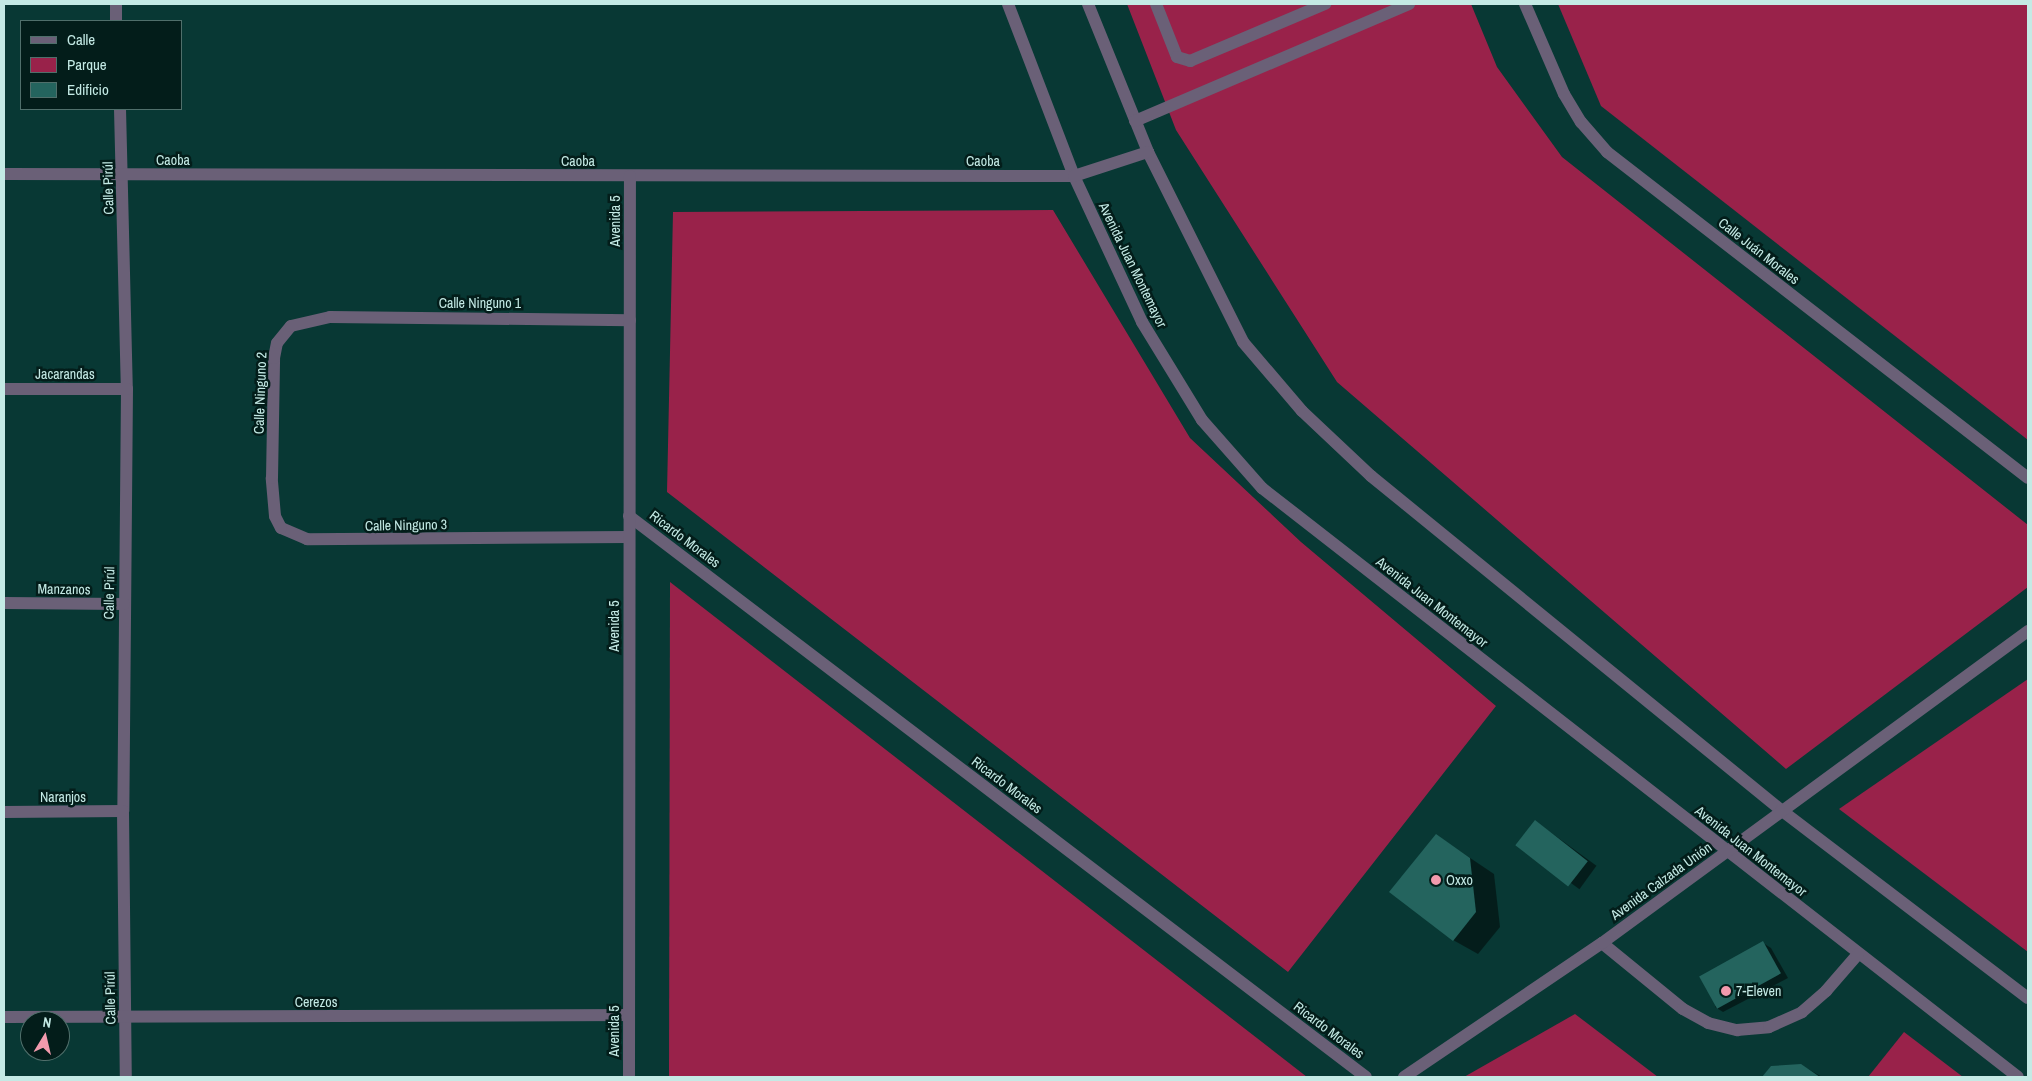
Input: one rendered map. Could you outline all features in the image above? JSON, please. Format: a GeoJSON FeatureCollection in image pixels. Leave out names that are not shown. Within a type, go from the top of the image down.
{"type":"FeatureCollection","features":[{"type":"Feature","properties":{"kind":"street"},"geometry":{"type":"LineString","coordinates":[[116,4],[116,20]]}},
{"type":"Feature","properties":{"kind":"street","name":"Avenida Juan Montemayor"},"geometry":{"type":"LineString","coordinates":[[1008,4],[1074,176],[1142,322],[1202,420],[1262,488],[2018,1077]]}},
{"type":"Feature","properties":{"kind":"street"},"geometry":{"type":"LineString","coordinates":[[1088,4],[1148,152],[1243,342],[1302,411],[1371,476],[1781,810],[2028,998]]}},
{"type":"Feature","properties":{"kind":"street"},"geometry":{"type":"LineString","coordinates":[[1156,4],[1177,57],[1190,61],[1325,4]]}},
{"type":"Feature","properties":{"kind":"street"},"geometry":{"type":"LineString","coordinates":[[1135,121],[1409,4]]}},
{"type":"Feature","properties":{"kind":"street","name":"Calle Juán Morales"},"geometry":{"type":"LineString","coordinates":[[1525,4],[1564,94],[1581,122],[1607,152],[2028,478]]}},
{"type":"Feature","properties":{"kind":"street","name":"Calle Pirúl"},"geometry":{"type":"LineString","coordinates":[[120,110],[124,175],[127,389],[123,812],[126,1077]]}},
{"type":"Feature","properties":{"kind":"street","name":"Caoba"},"geometry":{"type":"LineString","coordinates":[[4,174],[1074,176],[1148,152]]}},
{"type":"Feature","properties":{"kind":"street","name":"Avenida 5"},"geometry":{"type":"LineString","coordinates":[[629,1077],[630,176]]}},
{"type":"Feature","properties":{"kind":"street","name":"Calle Ninguno 1"},"geometry":{"type":"LineString","coordinates":[[330,317],[630,320]]}},
{"type":"Feature","properties":{"kind":"street","name":"Calle Ninguno 2"},"geometry":{"type":"LineString","coordinates":[[272,478],[277,343],[291,326],[330,317]]}},
{"type":"Feature","properties":{"kind":"street","name":"Jacarandas"},"geometry":{"type":"LineString","coordinates":[[4,389],[127,389]]}},
{"type":"Feature","properties":{"kind":"street","name":"Calle Ninguno 3"},"geometry":{"type":"LineString","coordinates":[[272,478],[275,516],[281,528],[307,539],[629,537]]}},
{"type":"Feature","properties":{"kind":"street","name":"Ricardo Morales"},"geometry":{"type":"LineString","coordinates":[[629,516],[1366,1077]]}},
{"type":"Feature","properties":{"kind":"street","name":"Manzanos"},"geometry":{"type":"LineString","coordinates":[[4,603],[124,604]]}},
{"type":"Feature","properties":{"kind":"street","name":"Avenida Calzada Unión"},"geometry":{"type":"LineString","coordinates":[[1404,1077],[1602,943],[1727,852],[1781,810],[2028,631]]}},
{"type":"Feature","properties":{"kind":"street","name":"Naranjos"},"geometry":{"type":"LineString","coordinates":[[4,812],[123,812]]}},
{"type":"Feature","properties":{"kind":"street"},"geometry":{"type":"LineString","coordinates":[[1602,943],[1683,1009],[1708,1023],[1737,1030],[1769,1027],[1802,1012],[1858,954]]}},
{"type":"Feature","properties":{"kind":"street","name":"Cerezos"},"geometry":{"type":"LineString","coordinates":[[4,1018],[629,1015]]}},
{"type":"Feature","properties":{"kind":"green space"},"geometry":{"type":"Polygon","coordinates":[[[1127,4],[1471,4],[1497,67],[1562,157],[2028,525],[2028,587],[1786,769],[1337,382],[1176,130],[1127,4]]]}},
{"type":"Feature","properties":{"kind":"green space"},"geometry":{"type":"Polygon","coordinates":[[[1558,4],[2028,4],[2028,440],[1601,106],[1558,4]]]}},
{"type":"Feature","properties":{"kind":"green space"},"geometry":{"type":"Polygon","coordinates":[[[1053,210],[1190,438],[1301,542],[1496,706],[1288,972],[667,492],[673,212],[1053,210]]]}},
{"type":"Feature","properties":{"kind":"green space"},"geometry":{"type":"Polygon","coordinates":[[[670,582],[1307,1077],[669,1077],[670,582]]]}},
{"type":"Feature","properties":{"kind":"green space"},"geometry":{"type":"Polygon","coordinates":[[[2028,679],[2028,952],[1839,809],[2028,679]]]}},
{"type":"Feature","properties":{"kind":"green space"},"geometry":{"type":"Polygon","coordinates":[[[1575,1014],[1658,1077],[1464,1077],[1575,1014]]]}},
{"type":"Feature","properties":{"kind":"green space"},"geometry":{"type":"Polygon","coordinates":[[[1904,1032],[1963,1077],[1868,1077],[1904,1032]]]}},
{"type":"Feature","properties":{"kind":"building"},"geometry":{"type":"Polygon","coordinates":[[[1535,820],[1588,861],[1568,886],[1515,845],[1535,820]]]}},
{"type":"Feature","properties":{"kind":"building"},"geometry":{"type":"Polygon","coordinates":[[[1436,834],[1470,858],[1476,912],[1453,941],[1389,892],[1436,834]]]}},
{"type":"Feature","properties":{"kind":"building","name":"7-Eleven"},"geometry":{"type":"Polygon","coordinates":[[[1763,941],[1781,973],[1717,1009],[1699,976],[1763,941]]]}},
{"type":"Feature","properties":{"kind":"building"},"geometry":{"type":"Polygon","coordinates":[[[1801,1064],[1820,1077],[1762,1077],[1771,1066],[1801,1064]]]}},
{"type":"Feature","properties":{"kind":"place","name":"Oxxo"},"geometry":{"type":"Point","coordinates":[1436,880]}},
{"type":"Feature","properties":{"kind":"place","name":"7-Eleven"},"geometry":{"type":"Point","coordinates":[1726,991]}}]}
